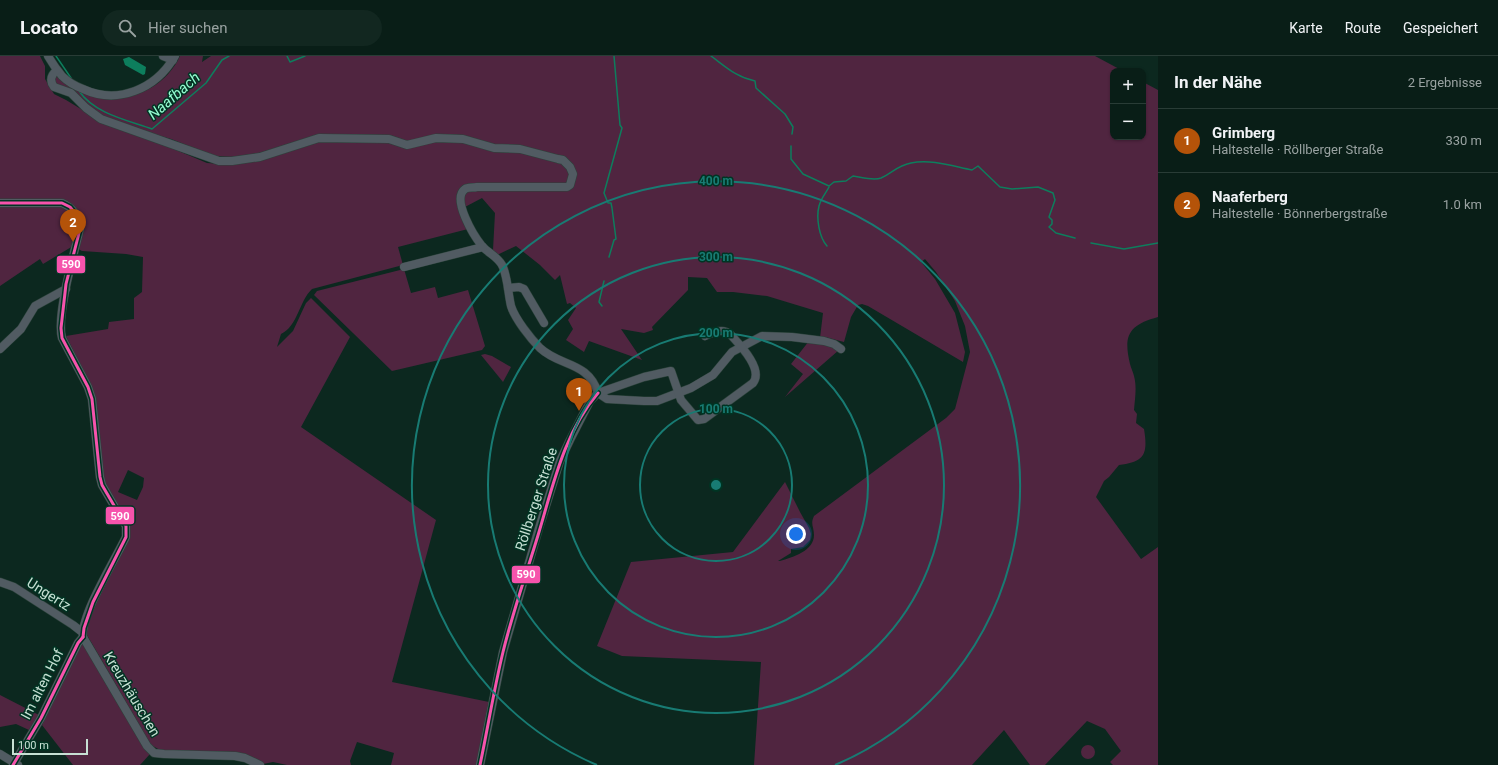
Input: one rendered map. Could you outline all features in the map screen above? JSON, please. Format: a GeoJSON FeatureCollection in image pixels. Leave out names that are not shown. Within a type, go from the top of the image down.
{"type":"FeatureCollection","features":[{"type":"Feature","properties":{"kind":"street"},"geometry":{"type":"LineString","coordinates":[[48,56],[57,70],[73,85],[101,96],[130,93],[149,84],[166,69],[174,58],[163,56]]}},
{"type":"Feature","properties":{"kind":"street"},"geometry":{"type":"LineString","coordinates":[[57,70],[51,77],[51,82],[54,87],[71,92],[86,108],[101,120],[219,161],[232,161],[260,157],[319,138],[389,139],[407,145],[436,138],[463,139],[494,148],[520,149],[563,160],[570,167],[573,174],[570,185],[567,187],[477,187],[464,190],[460,201],[468,222],[483,247],[496,256],[501,264],[512,307],[531,338],[541,349],[580,369],[588,375],[595,383],[598,393],[607,399],[644,402],[657,401],[691,388],[712,375],[732,352],[760,336],[777,336],[824,341],[834,344],[841,349]]}},
{"type":"Feature","properties":{"kind":"street","name":"Im alten Hof"},"geometry":{"type":"LineString","coordinates":[[0,203],[54,202],[69,206],[75,210],[79,220],[80,229],[66,289],[60,330],[62,338],[88,387],[92,399],[102,485],[126,526],[126,537],[86,616],[83,634],[16,764]]}},
{"type":"Feature","properties":{"kind":"street"},"geometry":{"type":"LineString","coordinates":[[404,267],[483,247]]}},
{"type":"Feature","properties":{"kind":"street"},"geometry":{"type":"LineString","coordinates":[[508,288],[519,287],[524,289],[544,323]]}},
{"type":"Feature","properties":{"kind":"street"},"geometry":{"type":"LineString","coordinates":[[0,349],[21,329],[35,306],[66,289]]}},
{"type":"Feature","properties":{"kind":"street"},"geometry":{"type":"LineString","coordinates":[[598,393],[644,377],[671,371],[681,400],[698,420],[704,419],[753,383],[756,376],[752,360],[727,332],[717,331],[705,336]]}},
{"type":"Feature","properties":{"kind":"street","name":"Röllberger Straße"},"geometry":{"type":"LineString","coordinates":[[480,765],[503,652],[548,498],[560,461],[570,440],[590,401],[598,393]]}},
{"type":"Feature","properties":{"kind":"street","name":"Ungertz"},"geometry":{"type":"LineString","coordinates":[[0,582],[14,587],[83,634]]}},
{"type":"Feature","properties":{"kind":"street","name":"Kreuzhäuschen"},"geometry":{"type":"LineString","coordinates":[[83,634],[147,746],[154,753],[235,756],[250,760],[260,765]]}},
{"type":"Feature","properties":{"kind":"street"},"geometry":{"type":"LineString","coordinates":[[0,754],[16,764]]}},
{"type":"Feature","properties":{"kind":"shaded area"},"geometry":{"type":"Polygon","coordinates":[[[0,56],[40,56],[45,66],[45,79],[54,94],[104,123],[162,144],[207,163],[222,164],[260,160],[324,140],[324,135],[259,153],[232,157],[213,156],[171,139],[138,130],[96,113],[68,88],[55,84],[53,78],[59,76],[73,88],[89,95],[107,98],[124,98],[141,93],[157,84],[170,72],[180,56],[203,56],[202,62],[211,56],[1095,56],[1117,68],[1110,68],[1110,140],[1146,140],[1146,84],[1158,90],[1158,317],[1148,320],[1135,328],[1130,333],[1127,346],[1135,384],[1136,393],[1134,410],[1137,414],[1136,423],[1144,429],[1145,451],[1139,459],[1134,462],[1119,465],[1104,481],[1096,497],[1141,559],[1158,547],[1158,765],[1113,765],[1110,762],[1121,751],[1105,729],[1087,721],[1045,765],[1030,765],[1004,730],[972,765],[754,765],[761,662],[622,656],[597,646],[631,562],[733,552],[785,482],[811,534],[810,540],[803,547],[791,549],[791,553],[778,561],[796,555],[807,549],[813,541],[814,535],[812,521],[814,516],[946,418],[955,409],[970,352],[965,326],[955,301],[936,272],[925,259],[921,262],[935,279],[955,313],[965,352],[963,362],[868,306],[862,304],[858,305],[851,317],[844,342],[825,337],[820,338],[823,313],[767,296],[733,292],[717,292],[707,278],[688,277],[688,290],[652,327],[653,330],[644,333],[621,329],[642,360],[589,341],[584,352],[566,340],[573,329],[568,320],[576,308],[570,303],[567,304],[560,275],[555,280],[540,265],[516,246],[497,255],[493,250],[495,213],[482,198],[463,208],[461,198],[465,189],[463,185],[458,196],[458,202],[460,213],[468,229],[398,247],[403,265],[312,289],[304,300],[291,325],[281,334],[277,347],[293,331],[306,303],[311,298],[350,337],[301,427],[436,520],[392,682],[489,702],[476,765],[391,765],[394,753],[357,742],[350,761],[351,765],[287,765],[273,762],[263,764],[238,754],[160,750],[151,745],[87,635],[86,627],[91,610],[127,539],[129,522],[108,491],[103,480],[97,411],[92,388],[66,336],[108,329],[109,322],[134,319],[134,298],[142,292],[143,257],[126,254],[82,251],[73,246],[43,264],[40,259],[0,286],[0,56]],[[128,470],[118,492],[137,500],[143,487],[144,478],[128,470]]]}},
{"type":"Feature","properties":{"kind":"shaded area"},"geometry":{"type":"Polygon","coordinates":[[[129,57],[146,67],[145,74],[143,75],[125,65],[123,59],[129,57]]]}},
{"type":"Feature","properties":{"kind":"shaded area"},"geometry":{"type":"Polygon","coordinates":[[[404,269],[411,293],[435,287],[438,298],[468,290],[485,346],[482,350],[392,371],[314,295],[317,291],[404,269]]]}},
{"type":"Feature","properties":{"kind":"shaded area"},"geometry":{"type":"Polygon","coordinates":[[[809,341],[825,344],[839,350],[785,397],[803,374],[791,364],[809,341]]]}},
{"type":"Feature","properties":{"kind":"shaded area"},"geometry":{"type":"Polygon","coordinates":[[[485,354],[492,356],[511,367],[503,382],[481,355],[485,354]]]}},
{"type":"Feature","properties":{"kind":"shaded area"},"geometry":{"type":"Polygon","coordinates":[[[84,644],[150,754],[140,765],[73,765],[42,725],[80,645],[84,644]]]}},
{"type":"Feature","properties":{"kind":"shaded area"},"geometry":{"type":"Polygon","coordinates":[[[0,695],[39,715],[29,730],[16,724],[0,727],[0,695]]]}},
{"type":"Feature","properties":{"kind":"shaded area"},"geometry":{"type":"Polygon","coordinates":[[[1088,745],[1093,747],[1095,752],[1093,757],[1088,759],[1083,757],[1081,752],[1083,747],[1088,745]]]}},
{"type":"Feature","properties":{"kind":"waterway","name":"Naafbach"},"geometry":{"type":"LineString","coordinates":[[56,56],[71,78]]}},
{"type":"Feature","properties":{"kind":"waterway","name":"Naafbach"},"geometry":{"type":"LineString","coordinates":[[79,91],[86,99],[103,111],[152,129],[206,83],[222,60],[229,56]]}},
{"type":"Feature","properties":{"kind":"waterway","name":"Naafbach"},"geometry":{"type":"LineString","coordinates":[[287,56],[290,62],[305,56]]}},
{"type":"Feature","properties":{"kind":"waterway"},"geometry":{"type":"LineString","coordinates":[[609,257],[614,240],[616,239],[611,203],[608,203],[604,193],[622,128],[620,125],[614,56]]}},
{"type":"Feature","properties":{"kind":"waterway"},"geometry":{"type":"LineString","coordinates":[[711,56],[742,77],[755,81],[756,88],[785,114],[793,127],[792,134]]}},
{"type":"Feature","properties":{"kind":"waterway"},"geometry":{"type":"LineString","coordinates":[[791,146],[791,159],[803,174],[829,186],[834,182],[846,181],[853,176],[878,179],[902,166],[911,163],[934,162],[972,170],[978,166],[1000,187],[1012,189],[1038,187],[1053,193],[1055,200],[1049,217],[1052,220],[1052,224],[1049,227],[1056,233],[1075,238]]}},
{"type":"Feature","properties":{"kind":"waterway"},"geometry":{"type":"LineString","coordinates":[[827,246],[820,233],[818,211],[822,198],[829,187]]}},
{"type":"Feature","properties":{"kind":"waterway"},"geometry":{"type":"LineString","coordinates":[[1091,243],[1124,249],[1158,243]]}},
{"type":"Feature","properties":{"kind":"waterway"},"geometry":{"type":"LineString","coordinates":[[602,306],[599,302],[604,281]]}},
{"type":"Feature","properties":{"kind":"transit line","name":"590"},"geometry":{"type":"LineString","coordinates":[[0,203],[62,203],[70,207],[75,213],[80,229],[66,284],[61,328],[62,338],[88,387],[92,399],[102,485],[126,526],[126,537],[93,602],[84,628],[83,637]]}},
{"type":"Feature","properties":{"kind":"transit line","name":"590"},"geometry":{"type":"LineString","coordinates":[[480,765],[503,652],[555,477],[561,459],[577,424],[598,393]]}},
{"type":"Feature","properties":{"kind":"transit line","name":"590"},"geometry":{"type":"LineString","coordinates":[[13,765],[41,718],[78,643],[83,637]]}},
{"type":"Feature","properties":{"kind":"place","name":"Naaferberg"},"geometry":{"type":"Point","coordinates":[73,242]}},
{"type":"Feature","properties":{"kind":"place","name":"Grimberg"},"geometry":{"type":"Point","coordinates":[579,411]}}]}
